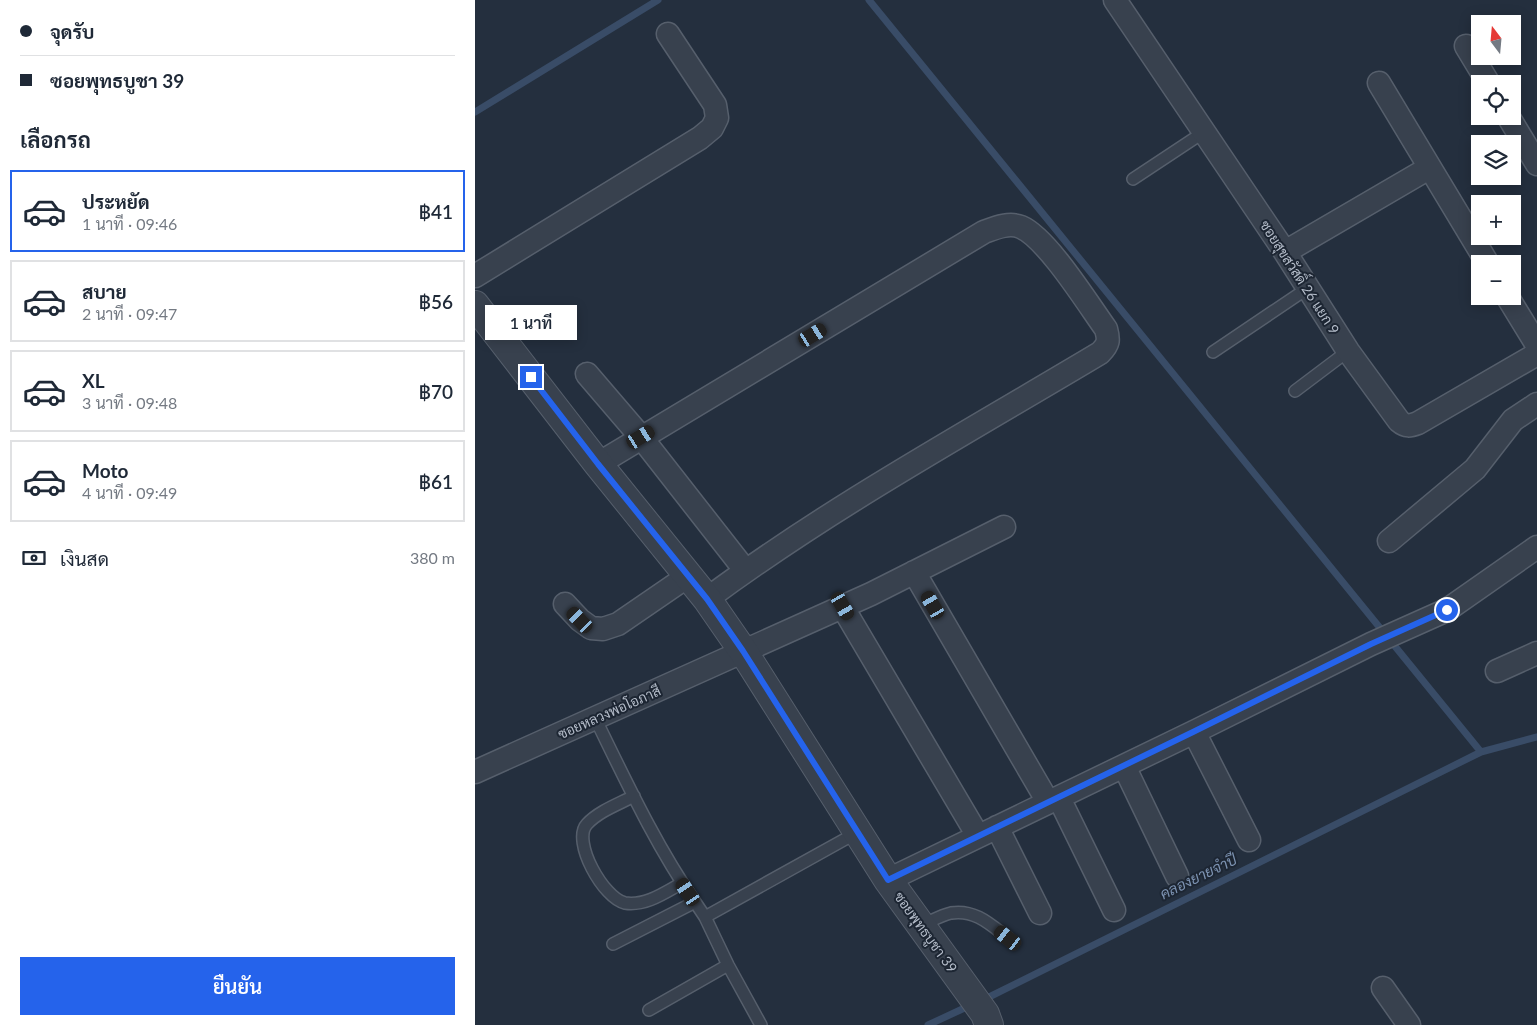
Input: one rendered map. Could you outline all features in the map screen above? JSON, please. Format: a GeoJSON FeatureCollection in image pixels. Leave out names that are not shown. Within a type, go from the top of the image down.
{"type":"FeatureCollection","features":[{"type":"Feature","properties":{"kind":"street","name":"ซอยสุขสวัสดิ์ 26 แยก 9"},"geometry":{"type":"LineString","coordinates":[[1115,0],[1285,252],[1348,351],[1403,425],[1410,426],[1418,423],[1537,354]]}},
{"type":"Feature","properties":{"kind":"street"},"geometry":{"type":"LineString","coordinates":[[475,276],[700,138],[712,128],[717,118],[715,105],[668,34]]}},
{"type":"Feature","properties":{"kind":"street"},"geometry":{"type":"LineString","coordinates":[[1466,46],[1484,75]]}},
{"type":"Feature","properties":{"kind":"street"},"geometry":{"type":"LineString","coordinates":[[1379,83],[1482,255]]}},
{"type":"Feature","properties":{"kind":"street"},"geometry":{"type":"LineString","coordinates":[[1513,125],[1537,164]]}},
{"type":"Feature","properties":{"kind":"street"},"geometry":{"type":"LineString","coordinates":[[1285,252],[1429,168]]}},
{"type":"Feature","properties":{"kind":"street"},"geometry":{"type":"LineString","coordinates":[[598,464],[984,232],[1002,225],[1020,227],[1035,236],[1058,262],[1106,329],[1109,338],[1106,347],[813,525],[745,570],[707,599]]}},
{"type":"Feature","properties":{"kind":"street","name":"ซอยพุทธบูชา 39"},"geometry":{"type":"LineString","coordinates":[[475,305],[598,464],[707,599],[743,651],[888,880],[958,976],[987,1020]]}},
{"type":"Feature","properties":{"kind":"street"},"geometry":{"type":"LineString","coordinates":[[1513,305],[1537,345]]}},
{"type":"Feature","properties":{"kind":"street"},"geometry":{"type":"LineString","coordinates":[[587,374],[641,437],[745,570]]}},
{"type":"Feature","properties":{"kind":"street"},"geometry":{"type":"LineString","coordinates":[[1389,541],[1475,469],[1513,420],[1537,404]]}},
{"type":"Feature","properties":{"kind":"street","name":"ซอยหลวงพ่อโอภาสี"},"geometry":{"type":"LineString","coordinates":[[475,772],[871,594],[1004,527]]}},
{"type":"Feature","properties":{"kind":"street"},"geometry":{"type":"LineString","coordinates":[[888,880],[1371,644],[1447,610],[1537,547]]}},
{"type":"Feature","properties":{"kind":"street"},"geometry":{"type":"LineString","coordinates":[[914,572],[1053,800],[1114,910]]}},
{"type":"Feature","properties":{"kind":"street"},"geometry":{"type":"LineString","coordinates":[[565,604],[580,620],[591,628],[603,629],[618,624],[688,576]]}},
{"type":"Feature","properties":{"kind":"street"},"geometry":{"type":"LineString","coordinates":[[843,606],[1040,913]]}},
{"type":"Feature","properties":{"kind":"street"},"geometry":{"type":"LineString","coordinates":[[1497,671],[1537,653]]}},
{"type":"Feature","properties":{"kind":"street"},"geometry":{"type":"LineString","coordinates":[[1193,732],[1249,840]]}},
{"type":"Feature","properties":{"kind":"street"},"geometry":{"type":"LineString","coordinates":[[1124,766],[1177,876]]}},
{"type":"Feature","properties":{"kind":"street"},"geometry":{"type":"LineString","coordinates":[[1383,988],[1409,1025]]}},
{"type":"Feature","properties":{"kind":"lane"},"geometry":{"type":"LineString","coordinates":[[1133,179],[1204,132]]}},
{"type":"Feature","properties":{"kind":"lane"},"geometry":{"type":"LineString","coordinates":[[1213,352],[1308,288]]}},
{"type":"Feature","properties":{"kind":"lane"},"geometry":{"type":"LineString","coordinates":[[1295,391],[1348,351]]}},
{"type":"Feature","properties":{"kind":"lane"},"geometry":{"type":"LineString","coordinates":[[595,718],[633,796],[682,883],[705,917],[728,965],[761,1025]]}},
{"type":"Feature","properties":{"kind":"lane"},"geometry":{"type":"LineString","coordinates":[[633,796],[597,816],[586,825],[582,838],[589,862],[600,882],[611,894],[623,902],[641,903],[655,898],[682,883]]}},
{"type":"Feature","properties":{"kind":"lane"},"geometry":{"type":"LineString","coordinates":[[705,917],[858,832]]}},
{"type":"Feature","properties":{"kind":"lane"},"geometry":{"type":"LineString","coordinates":[[613,944],[695,902]]}},
{"type":"Feature","properties":{"kind":"lane"},"geometry":{"type":"LineString","coordinates":[[920,926],[951,913],[969,913],[985,920],[1008,938]]}},
{"type":"Feature","properties":{"kind":"lane"},"geometry":{"type":"LineString","coordinates":[[649,1010],[728,965]]}},
{"type":"Feature","properties":{"kind":"waterway"},"geometry":{"type":"LineString","coordinates":[[475,112],[658,0]]}},
{"type":"Feature","properties":{"kind":"waterway"},"geometry":{"type":"LineString","coordinates":[[869,0],[1481,752]]}},
{"type":"Feature","properties":{"kind":"waterway","name":"คลองยายจำปี"},"geometry":{"type":"LineString","coordinates":[[983,1000],[1481,752],[1537,737]]}},
{"type":"Feature","properties":{"kind":"waterway","name":"คลองยายจำปี"},"geometry":{"type":"LineString","coordinates":[[928,1025],[971,1005]]}},
{"type":"Feature","properties":{"kind":"route"},"geometry":{"type":"LineString","coordinates":[[531,377],[598,464],[707,599],[743,651],[888,880],[1371,644],[1447,610]]}}]}
